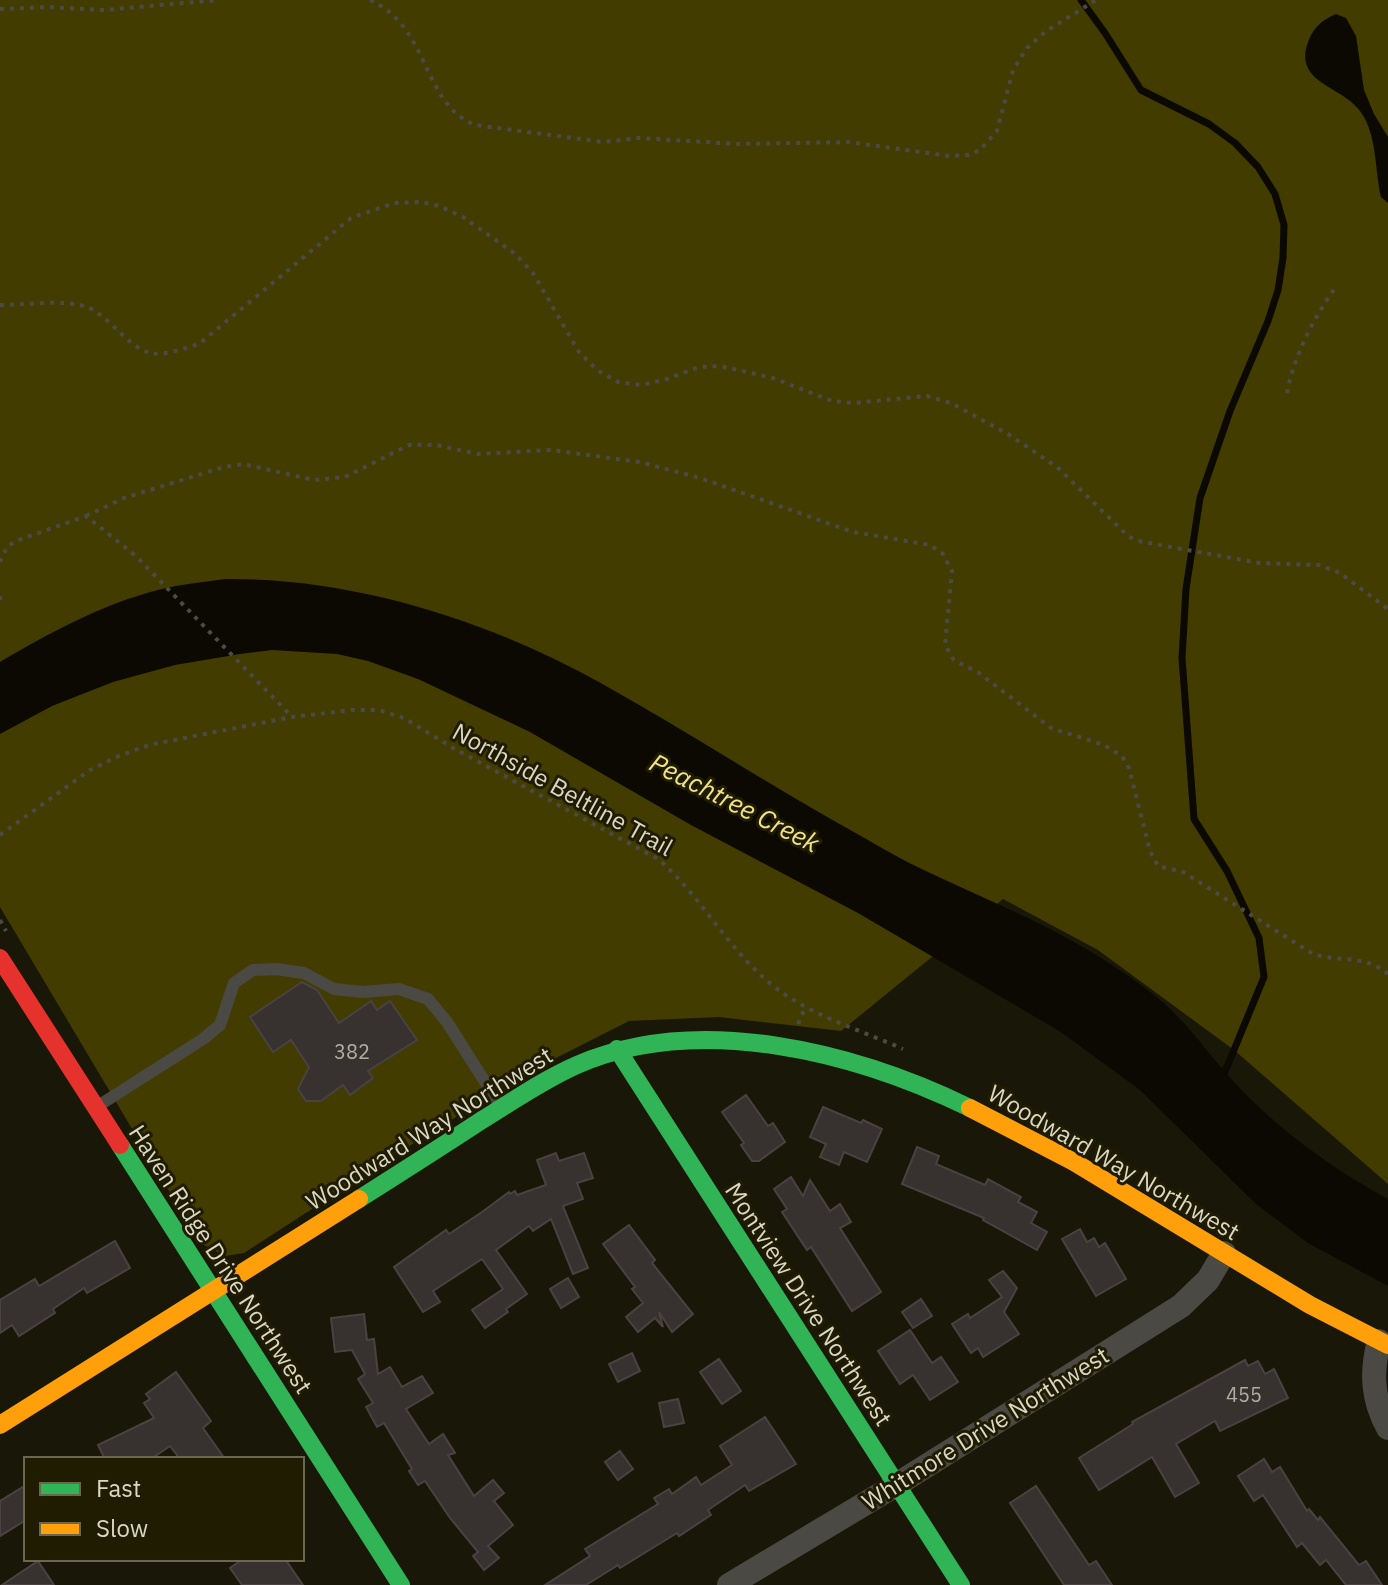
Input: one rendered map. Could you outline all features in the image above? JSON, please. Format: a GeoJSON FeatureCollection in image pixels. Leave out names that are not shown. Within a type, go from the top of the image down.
{"type":"FeatureCollection","features":[{"type":"Feature","properties":{"kind":"street","name":"Haven Ridge Drive Northwest"},"geometry":{"type":"LineString","coordinates":[[0,958],[401,1585]]}},
{"type":"Feature","properties":{"kind":"street","name":"Woodward Way Northwest"},"geometry":{"type":"LineString","coordinates":[[0,1425],[545,1080],[582,1061],[617,1049],[672,1038],[729,1038],[813,1053],[896,1076],[964,1103],[1023,1132],[1312,1306],[1383,1343]]}},
{"type":"Feature","properties":{"kind":"street","name":"Montview Drive Northwest"},"geometry":{"type":"LineString","coordinates":[[617,1049],[961,1585]]}},
{"type":"Feature","properties":{"kind":"street","name":"Whitmore Drive Northwest"},"geometry":{"type":"LineString","coordinates":[[729,1585],[896,1485],[1181,1306],[1208,1280],[1224,1253]]}},
{"type":"Feature","properties":{"kind":"street"},"geometry":{"type":"LineString","coordinates":[[1383,1343],[1374,1362],[1373,1383],[1377,1405],[1388,1428]]}},
{"type":"Feature","properties":{"kind":"lane"},"geometry":{"type":"LineString","coordinates":[[95,1107],[220,1025],[234,983],[253,970],[276,969],[304,973],[334,989],[363,992],[399,989],[428,999],[447,1022],[502,1107]]}},
{"type":"Feature","properties":{"kind":"path"},"geometry":{"type":"LineString","coordinates":[[0,9],[47,7],[104,10],[218,0]]}},
{"type":"Feature","properties":{"kind":"path"},"geometry":{"type":"LineString","coordinates":[[370,0],[388,8],[403,24],[448,107],[461,119],[475,125],[603,142],[639,138],[738,144],[849,142],[949,156],[969,155],[980,150],[997,131],[1013,70],[1027,48],[1045,32],[1096,0]]}},
{"type":"Feature","properties":{"kind":"path"},"geometry":{"type":"LineString","coordinates":[[0,305],[77,304],[92,308],[136,348],[152,355],[169,353],[199,344],[351,218],[394,203],[421,202],[463,217],[514,253],[533,273],[579,352],[597,370],[618,382],[641,385],[699,367],[720,366],[773,378],[832,401],[853,403],[927,396],[939,399],[1008,434],[1057,467],[1128,536],[1151,545],[1259,563],[1319,565],[1340,573],[1388,609]]}},
{"type":"Feature","properties":{"kind":"path"},"geometry":{"type":"LineString","coordinates":[[1287,393],[1298,355],[1335,288]]}},
{"type":"Feature","properties":{"kind":"path"},"geometry":{"type":"LineString","coordinates":[[0,562],[7,547],[16,541],[86,516],[124,498],[224,467],[243,464],[314,480],[345,477],[409,445],[436,445],[478,454],[551,450],[640,462],[700,478],[853,532],[930,545],[943,554],[952,571],[945,645],[954,660],[979,673],[1051,728],[1104,745],[1122,756],[1129,768],[1150,851],[1158,866],[1183,872],[1313,954],[1327,959],[1367,962],[1381,967],[1388,974]]}},
{"type":"Feature","properties":{"kind":"path"},"geometry":{"type":"LineString","coordinates":[[86,516],[136,556],[292,717]]}},
{"type":"Feature","properties":{"kind":"path"},"geometry":{"type":"LineString","coordinates":[[0,596],[0,606]]}},
{"type":"Feature","properties":{"kind":"path","name":"Northside Beltline Trail"},"geometry":{"type":"LineString","coordinates":[[0,835],[90,770],[149,745],[292,717],[379,710],[404,718],[453,748],[658,859],[680,878],[718,928],[768,982],[805,1008],[908,1052]]}},
{"type":"Feature","properties":{"kind":"path"},"geometry":{"type":"LineString","coordinates":[[0,920],[7,930],[0,934]]}},
{"type":"Feature","properties":{"kind":"shaded area"},"geometry":{"type":"Polygon","coordinates":[[[0,0],[1388,0],[1388,1184],[1234,1050],[1098,950],[1003,899],[841,1031],[719,1017],[629,1021],[548,1062],[431,1132],[244,1253],[225,1256],[200,1243],[0,907],[0,0]]]}},
{"type":"Feature","properties":{"kind":"water"},"geometry":{"type":"Polygon","coordinates":[[[1336,14],[1346,18],[1356,36],[1364,90],[1388,137],[1388,203],[1381,197],[1374,146],[1364,117],[1347,98],[1316,78],[1305,59],[1314,30],[1336,14]]]}},
{"type":"Feature","properties":{"kind":"water","name":"Peachtree Creek"},"geometry":{"type":"Polygon","coordinates":[[[226,579],[323,586],[371,595],[466,622],[511,640],[599,682],[901,859],[1048,928],[1095,954],[1165,1004],[1250,1099],[1286,1131],[1326,1161],[1388,1199],[1388,1286],[1308,1243],[1256,1204],[1140,1090],[1061,1032],[858,913],[691,825],[530,732],[418,679],[368,661],[337,654],[272,650],[240,654],[175,665],[113,682],[52,706],[0,734],[0,662],[57,630],[117,603],[166,588],[226,579]]]}},
{"type":"Feature","properties":{"kind":"building"},"geometry":{"type":"Polygon","coordinates":[[[302,982],[317,990],[339,1023],[371,1001],[377,1010],[390,1001],[417,1040],[368,1071],[373,1078],[350,1095],[343,1085],[321,1101],[306,1101],[298,1089],[309,1067],[291,1040],[273,1052],[250,1017],[302,982]]]}},
{"type":"Feature","properties":{"kind":"building"},"geometry":{"type":"Polygon","coordinates":[[[746,1095],[768,1126],[773,1123],[785,1142],[759,1161],[752,1161],[741,1145],[744,1143],[722,1112],[746,1095]]]}},
{"type":"Feature","properties":{"kind":"building"},"geometry":{"type":"Polygon","coordinates":[[[823,1107],[882,1129],[867,1162],[844,1152],[839,1165],[820,1157],[826,1144],[810,1137],[823,1107]]]}},
{"type":"Feature","properties":{"kind":"building"},"geometry":{"type":"Polygon","coordinates":[[[917,1147],[939,1156],[936,1164],[985,1185],[988,1179],[1021,1197],[1018,1202],[1037,1212],[1031,1223],[1047,1232],[1037,1250],[984,1218],[902,1184],[917,1147]]]}},
{"type":"Feature","properties":{"kind":"building"},"geometry":{"type":"Polygon","coordinates":[[[556,1153],[559,1161],[584,1153],[593,1178],[577,1183],[583,1199],[563,1206],[588,1268],[573,1274],[551,1219],[533,1231],[529,1226],[496,1250],[527,1294],[506,1309],[508,1312],[485,1328],[472,1310],[503,1289],[482,1259],[433,1291],[440,1302],[423,1312],[394,1267],[446,1230],[449,1234],[509,1192],[515,1191],[517,1195],[546,1185],[537,1160],[556,1153]]]}},
{"type":"Feature","properties":{"kind":"building"},"geometry":{"type":"Polygon","coordinates":[[[791,1177],[803,1196],[810,1180],[830,1211],[840,1204],[851,1222],[840,1228],[881,1292],[852,1311],[811,1247],[807,1250],[782,1212],[787,1209],[774,1189],[791,1177]]]}},
{"type":"Feature","properties":{"kind":"building"},"geometry":{"type":"Polygon","coordinates":[[[629,1225],[655,1260],[652,1263],[693,1314],[672,1332],[659,1312],[663,1327],[655,1318],[638,1332],[626,1317],[643,1303],[603,1244],[629,1225]]]}},
{"type":"Feature","properties":{"kind":"building"},"geometry":{"type":"Polygon","coordinates":[[[1080,1229],[1087,1242],[1094,1238],[1099,1247],[1105,1243],[1126,1279],[1096,1296],[1062,1239],[1080,1229]]]}},
{"type":"Feature","properties":{"kind":"building"},"geometry":{"type":"Polygon","coordinates":[[[115,1241],[130,1268],[87,1293],[84,1288],[53,1309],[55,1313],[19,1336],[12,1325],[0,1333],[0,1300],[35,1279],[39,1286],[115,1241]]]}},
{"type":"Feature","properties":{"kind":"building"},"geometry":{"type":"Polygon","coordinates":[[[1003,1271],[1017,1288],[1004,1312],[1019,1334],[983,1357],[978,1348],[971,1353],[952,1324],[968,1314],[970,1318],[1002,1297],[989,1280],[1003,1271]]]}},
{"type":"Feature","properties":{"kind":"building"},"geometry":{"type":"Polygon","coordinates":[[[568,1278],[579,1297],[561,1308],[550,1289],[568,1278]]]}},
{"type":"Feature","properties":{"kind":"building"},"geometry":{"type":"Polygon","coordinates":[[[921,1299],[932,1316],[913,1328],[902,1312],[921,1299]]]}},
{"type":"Feature","properties":{"kind":"building"},"geometry":{"type":"Polygon","coordinates":[[[364,1314],[367,1340],[374,1339],[378,1374],[390,1367],[402,1387],[422,1376],[433,1393],[406,1409],[429,1444],[443,1434],[455,1453],[448,1455],[474,1496],[493,1480],[504,1493],[494,1501],[513,1525],[488,1546],[499,1558],[484,1570],[473,1556],[478,1552],[425,1481],[418,1485],[409,1471],[412,1469],[384,1423],[377,1427],[366,1407],[373,1403],[358,1379],[365,1374],[352,1350],[335,1352],[331,1318],[364,1314]]]}},
{"type":"Feature","properties":{"kind":"building"},"geometry":{"type":"Polygon","coordinates":[[[910,1330],[932,1363],[941,1357],[958,1382],[930,1400],[913,1375],[900,1384],[878,1351],[910,1330]]]}},
{"type":"Feature","properties":{"kind":"building"},"geometry":{"type":"Polygon","coordinates":[[[632,1353],[640,1371],[618,1382],[609,1364],[632,1353]]]}},
{"type":"Feature","properties":{"kind":"building"},"geometry":{"type":"Polygon","coordinates":[[[719,1359],[741,1391],[722,1404],[700,1372],[719,1359]]]}},
{"type":"Feature","properties":{"kind":"building"},"geometry":{"type":"Polygon","coordinates":[[[1245,1360],[1248,1366],[1258,1361],[1265,1374],[1274,1369],[1288,1398],[1220,1431],[1215,1421],[1176,1444],[1199,1483],[1175,1497],[1152,1457],[1099,1490],[1079,1458],[1132,1422],[1245,1360]]]}},
{"type":"Feature","properties":{"kind":"building"},"geometry":{"type":"Polygon","coordinates":[[[176,1372],[211,1421],[203,1428],[224,1457],[178,1457],[170,1446],[154,1457],[104,1457],[98,1445],[154,1418],[144,1403],[150,1399],[146,1394],[176,1372]]]}},
{"type":"Feature","properties":{"kind":"building"},"geometry":{"type":"Polygon","coordinates":[[[678,1399],[684,1423],[664,1427],[659,1403],[678,1399]]]}},
{"type":"Feature","properties":{"kind":"building"},"geometry":{"type":"Polygon","coordinates":[[[765,1417],[796,1464],[749,1491],[745,1485],[708,1510],[711,1515],[679,1536],[677,1533],[586,1585],[545,1585],[590,1556],[585,1549],[658,1504],[654,1498],[669,1489],[672,1494],[696,1477],[701,1485],[732,1465],[720,1446],[765,1417]]]}},
{"type":"Feature","properties":{"kind":"building"},"geometry":{"type":"Polygon","coordinates":[[[620,1451],[633,1469],[618,1480],[605,1462],[620,1451]]]}},
{"type":"Feature","properties":{"kind":"building"},"geometry":{"type":"Polygon","coordinates":[[[1264,1459],[1272,1472],[1280,1467],[1307,1511],[1309,1509],[1318,1520],[1320,1517],[1359,1565],[1366,1561],[1382,1585],[1346,1585],[1326,1560],[1320,1565],[1302,1543],[1297,1547],[1263,1495],[1254,1501],[1238,1476],[1264,1459]]]}},
{"type":"Feature","properties":{"kind":"building"},"geometry":{"type":"Polygon","coordinates":[[[24,1486],[24,1521],[0,1536],[0,1501],[24,1486]]]}},
{"type":"Feature","properties":{"kind":"building"},"geometry":{"type":"Polygon","coordinates":[[[1036,1486],[1089,1565],[1096,1561],[1112,1585],[1064,1585],[1010,1503],[1036,1486]]]}},
{"type":"Feature","properties":{"kind":"building"},"geometry":{"type":"Polygon","coordinates":[[[38,1561],[54,1585],[2,1585],[38,1561]]]}},
{"type":"Feature","properties":{"kind":"building"},"geometry":{"type":"Polygon","coordinates":[[[240,1561],[286,1561],[303,1585],[242,1585],[230,1568],[240,1561]]]}},
{"type":"Feature","properties":{"kind":"waterway"},"geometry":{"type":"LineString","coordinates":[[1081,0],[1141,90],[1209,124],[1235,143],[1258,167],[1275,194],[1284,225],[1278,290],[1230,411],[1200,498],[1186,589],[1182,658],[1194,819],[1227,871],[1259,938],[1264,977],[1222,1079]]}},
{"type":"Feature","properties":{"kind":"traffic: fast"},"geometry":{"type":"LineString","coordinates":[[359,1199],[564,1071],[624,1049],[674,1041],[725,1041],[776,1046],[827,1056],[877,1070],[970,1108]]}},
{"type":"Feature","properties":{"kind":"traffic: fast"},"geometry":{"type":"LineString","coordinates":[[617,1049],[961,1585]]}},
{"type":"Feature","properties":{"kind":"traffic: fast"},"geometry":{"type":"LineString","coordinates":[[120,1145],[401,1585]]}},
{"type":"Feature","properties":{"kind":"traffic: slow"},"geometry":{"type":"LineString","coordinates":[[970,1108],[1074,1162],[1310,1305],[1388,1345]]}},
{"type":"Feature","properties":{"kind":"traffic: slow"},"geometry":{"type":"LineString","coordinates":[[0,1425],[359,1199]]}},
{"type":"Feature","properties":{"kind":"traffic: jam"},"geometry":{"type":"LineString","coordinates":[[0,958],[120,1145]]}}]}
